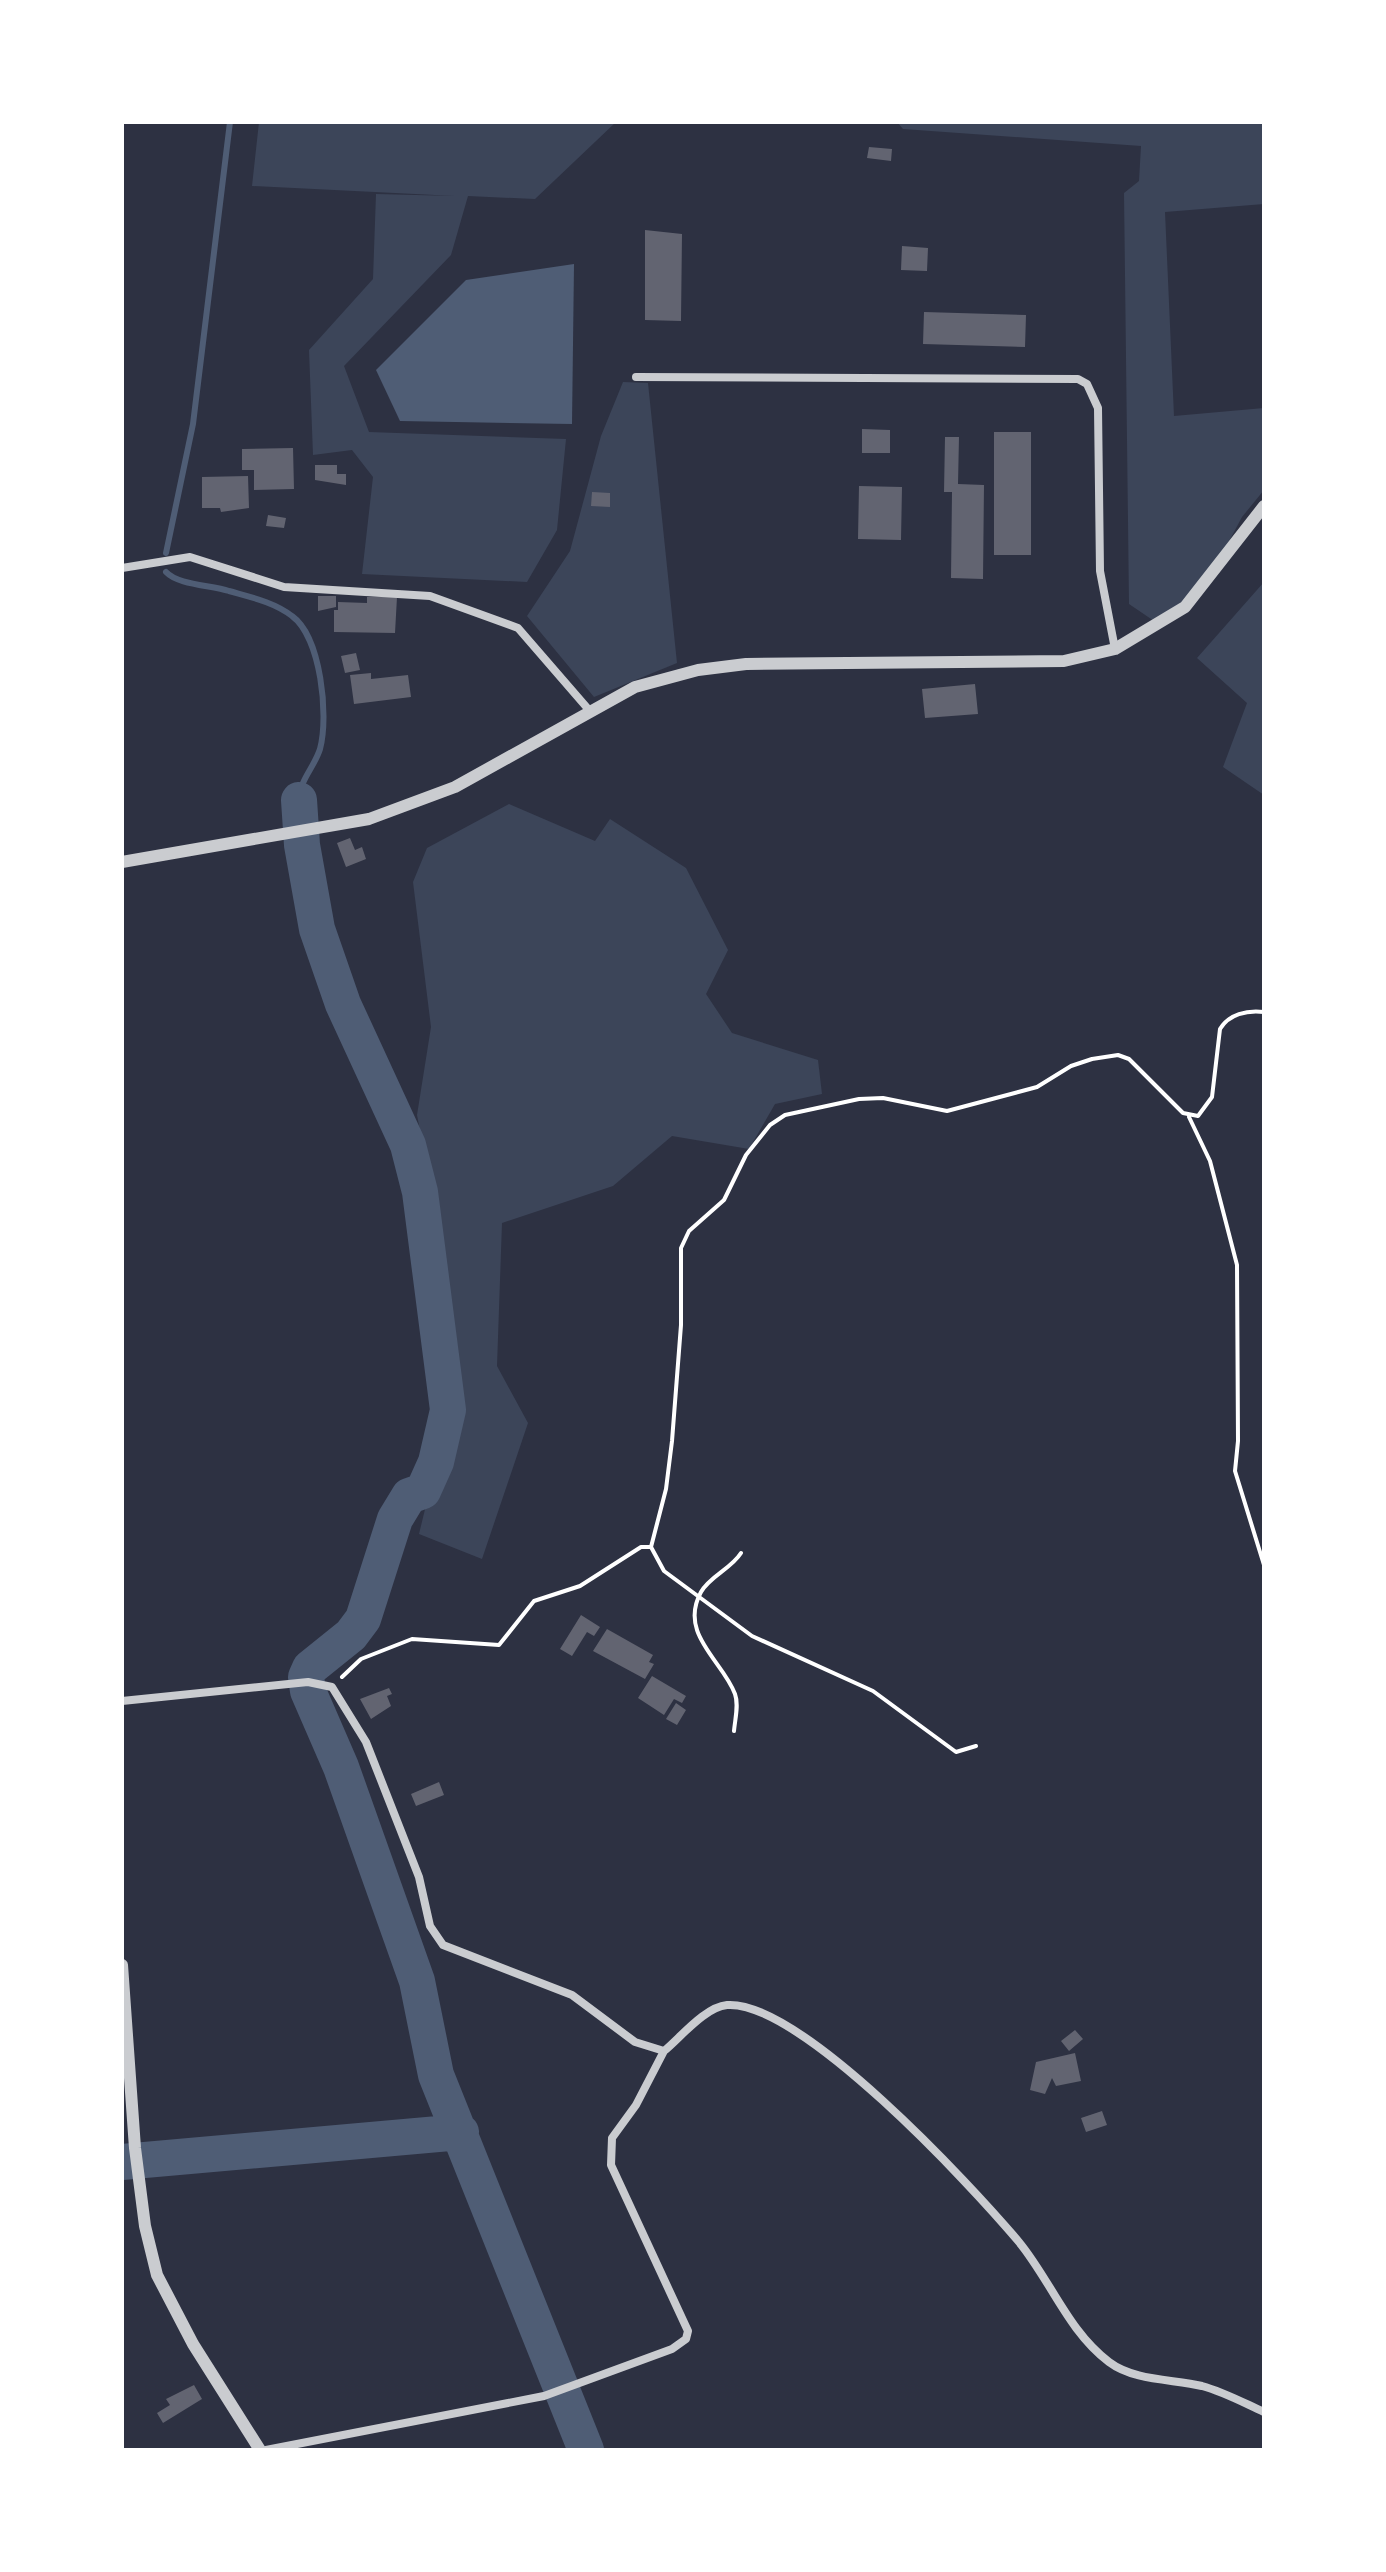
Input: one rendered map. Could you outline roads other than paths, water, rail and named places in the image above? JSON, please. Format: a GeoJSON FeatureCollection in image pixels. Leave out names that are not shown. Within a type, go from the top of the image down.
{"type":"FeatureCollection","features":[{"type":"Feature","properties":{"kind":"street"},"geometry":{"type":"LineString","coordinates":[[636,377],[1078,379],[1087,384],[1098,408],[1100,571],[1115,649]]}},
{"type":"Feature","properties":{"kind":"street"},"geometry":{"type":"LineString","coordinates":[[122,862],[369,819],[455,787],[635,687],[698,670],[746,664],[1007,664],[1064,661],[1115,649],[1185,607],[1264,506]]}},
{"type":"Feature","properties":{"kind":"street"},"geometry":{"type":"LineString","coordinates":[[122,568],[190,557],[284,587],[430,596],[518,628],[589,710]]}},
{"type":"Feature","properties":{"kind":"street"},"geometry":{"type":"LineString","coordinates":[[122,1701],[308,1682],[332,1687],[366,1742],[419,1877],[430,1926],[443,1945],[572,1995],[635,2042],[664,2051]]}},
{"type":"Feature","properties":{"kind":"street"},"geometry":{"type":"LineString","coordinates":[[122,1965],[135,2148],[145,2226],[157,2275],[193,2344],[263,2450],[544,2396],[672,2349],[686,2339],[688,2331],[611,2165],[610,2154],[612,2138],[636,2105],[664,2051],[715,2009],[727,2005],[755,2011],[810,2038],[881,2098],[1018,2242],[1067,2318],[1112,2365],[1150,2377],[1204,2387],[1264,2412]]}},
{"type":"Feature","properties":{"kind":"waterway"},"geometry":{"type":"LineString","coordinates":[[166,553],[193,424],[230,122]]}},
{"type":"Feature","properties":{"kind":"waterway"},"geometry":{"type":"LineString","coordinates":[[166,572],[186,582],[270,604],[285,611],[302,626],[316,659],[324,717],[320,749],[302,786],[299,800]]}},
{"type":"Feature","properties":{"kind":"waterway"},"geometry":{"type":"LineString","coordinates":[[299,800],[302,845],[317,929],[343,1004],[408,1145],[420,1192],[448,1410],[436,1462],[423,1491],[409,1496],[395,1519],[363,1619],[351,1635],[310,1668],[306,1677],[308,1691],[341,1767],[417,1981],[436,2075],[586,2450]]}},
{"type":"Feature","properties":{"kind":"waterway"},"geometry":{"type":"LineString","coordinates":[[122,2162],[461,2132]]}}]}
